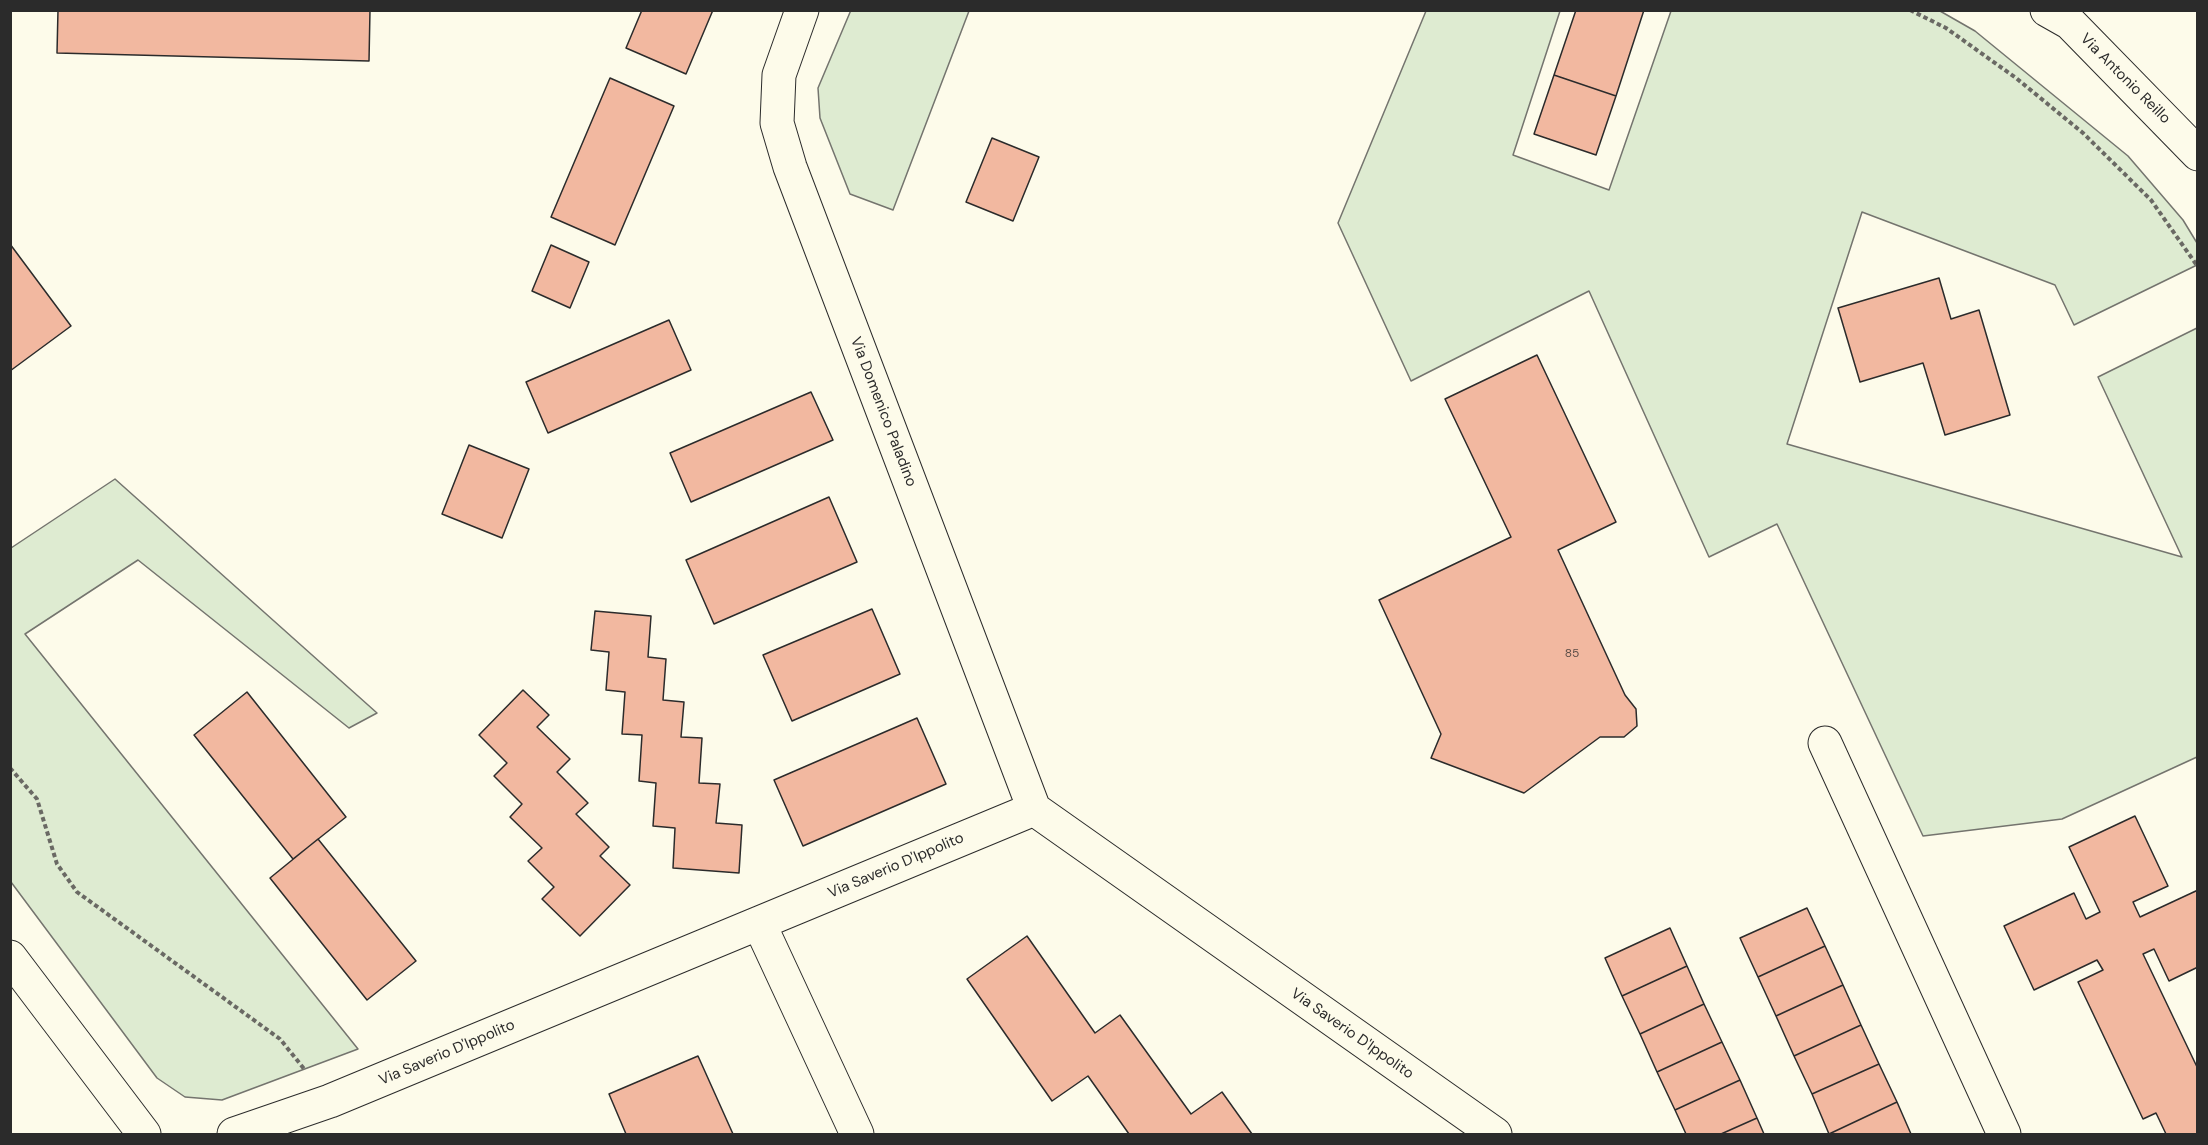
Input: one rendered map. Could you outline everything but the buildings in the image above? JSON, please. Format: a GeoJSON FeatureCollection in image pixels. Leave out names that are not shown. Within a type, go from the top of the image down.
{"type":"FeatureCollection","features":[{"type":"Feature","properties":{"kind":"street","name":"Via Domenico Paladino"},"geometry":{"type":"LineString","coordinates":[[802,10],[779,75],[777,123],[790,167],[1034,809]]}},
{"type":"Feature","properties":{"kind":"street","name":"Via Antonio Reillo"},"geometry":{"type":"LineString","coordinates":[[2047,10],[2070,23],[2198,154]]}},
{"type":"Feature","properties":{"kind":"street"},"geometry":{"type":"LineString","coordinates":[[1825,744],[2004,1134]]}},
{"type":"Feature","properties":{"kind":"street","name":"Via Saverio D'Ippolito"},"geometry":{"type":"LineString","coordinates":[[234,1134],[330,1101],[1034,809],[1494,1134]]}},
{"type":"Feature","properties":{"kind":"street"},"geometry":{"type":"LineString","coordinates":[[759,923],[858,1134]]}},
{"type":"Feature","properties":{"kind":"street"},"geometry":{"type":"LineString","coordinates":[[10,957],[144,1134]]}},
{"type":"Feature","properties":{"kind":"path"},"geometry":{"type":"LineString","coordinates":[[1910,10],[1946,28],[2016,78],[2083,133],[2151,200],[2198,267]]}},
{"type":"Feature","properties":{"kind":"path"},"geometry":{"type":"LineString","coordinates":[[10,768],[37,799],[57,864],[77,892],[280,1039],[330,1101]]}},
{"type":"Feature","properties":{"kind":"green space"},"geometry":{"type":"Polygon","coordinates":[[[851,10],[969,11],[893,210],[850,194],[820,118],[818,88],[851,10]]]}},
{"type":"Feature","properties":{"kind":"green space"},"geometry":{"type":"Polygon","coordinates":[[[1426,11],[1560,11],[1513,155],[1609,190],[1671,11],[1940,11],[1975,31],[2128,156],[2183,220],[2197,243],[2197,265],[2074,325],[2055,285],[1862,212],[1787,444],[2182,557],[2098,377],[2197,328],[2197,757],[2062,819],[1923,836],[1777,524],[1709,557],[1589,291],[1411,381],[1338,223],[1426,11]]]}},
{"type":"Feature","properties":{"kind":"green space"},"geometry":{"type":"Polygon","coordinates":[[[115,479],[377,713],[349,728],[138,560],[25,634],[358,1049],[222,1100],[185,1097],[157,1078],[11,882],[11,548],[115,479]]]}}]}
